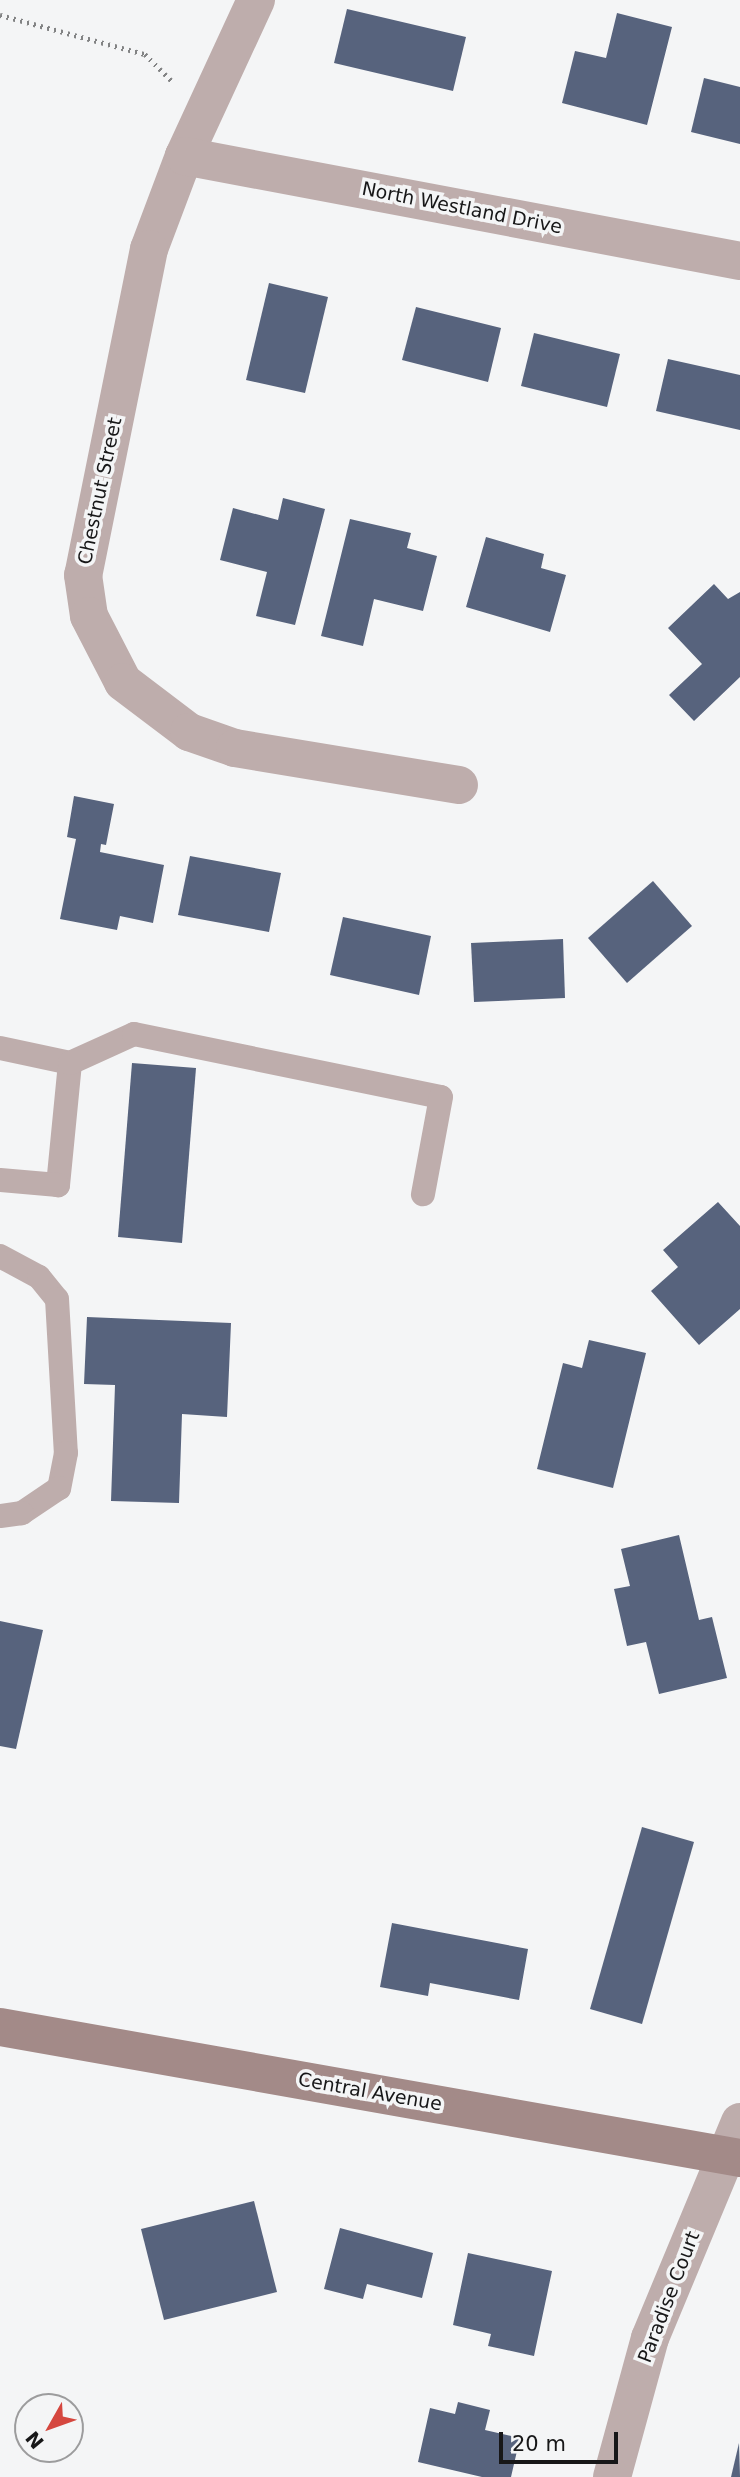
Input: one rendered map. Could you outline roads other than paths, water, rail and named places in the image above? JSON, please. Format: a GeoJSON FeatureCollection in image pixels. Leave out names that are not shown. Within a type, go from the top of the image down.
{"type":"FeatureCollection","features":[{"type":"Feature","properties":{"kind":"street","name":"Chestnut Street"},"geometry":{"type":"LineString","coordinates":[[256,0],[184,156],[149,250],[83,575],[89,616],[103,651],[123,682],[189,732],[235,748],[458,785]]}},
{"type":"Feature","properties":{"kind":"street","name":"North Westland Drive"},"geometry":{"type":"LineString","coordinates":[[184,156],[740,261]]}},
{"type":"Feature","properties":{"kind":"street","name":"Central Avenue"},"geometry":{"type":"LineString","coordinates":[[0,2027],[736,2145]]}},
{"type":"Feature","properties":{"kind":"street","name":"Paradise Court"},"geometry":{"type":"LineString","coordinates":[[612,2477],[650,2337],[736,2145]]}},
{"type":"Feature","properties":{"kind":"lane"},"geometry":{"type":"LineString","coordinates":[[0,1048],[70,1063],[134,1034],[441,1097],[423,1194]]}},
{"type":"Feature","properties":{"kind":"lane"},"geometry":{"type":"LineString","coordinates":[[0,1180],[58,1185],[70,1063]]}},
{"type":"Feature","properties":{"kind":"lane"},"geometry":{"type":"LineString","coordinates":[[0,1256],[39,1277],[57,1298],[66,1453],[59,1488],[22,1513],[0,1516]]}}]}
